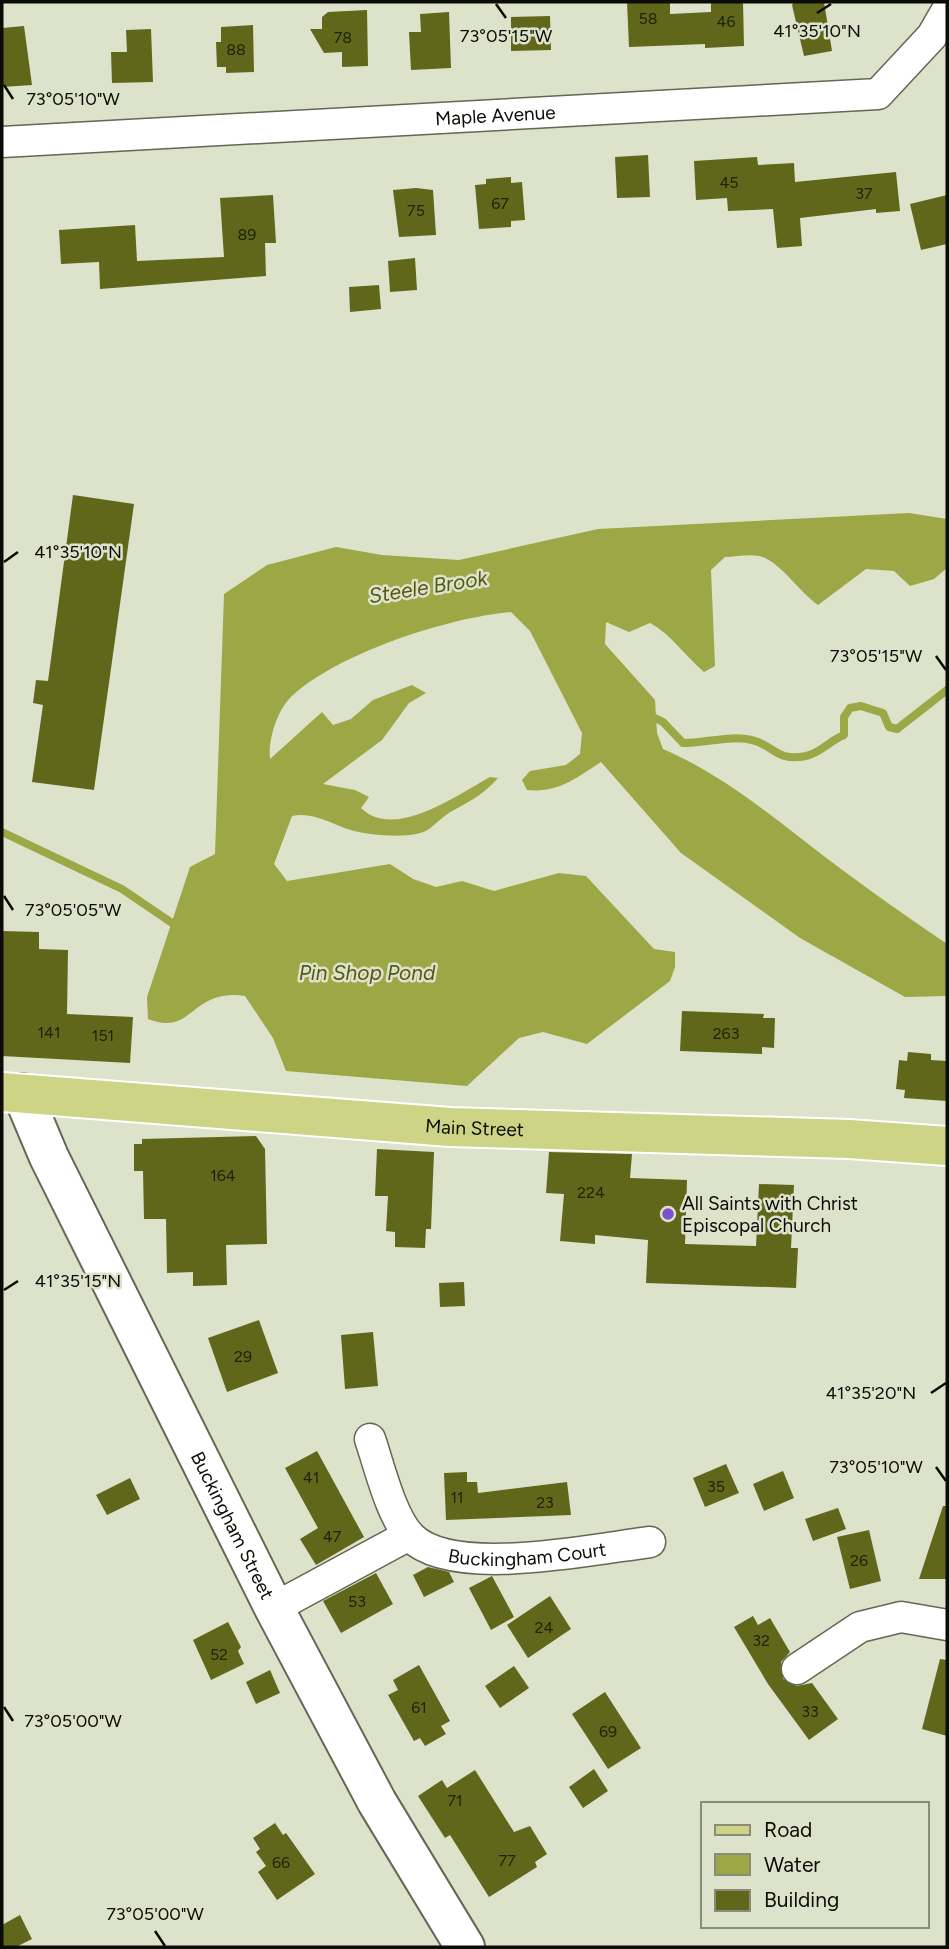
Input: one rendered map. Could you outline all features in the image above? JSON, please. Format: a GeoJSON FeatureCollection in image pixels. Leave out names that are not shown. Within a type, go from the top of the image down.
{"type":"FeatureCollection","features":[{"type":"Feature","properties":{"kind":"main road","name":"Main Street"},"geometry":{"type":"LineString","coordinates":[[12,1093],[450,1127],[849,1139],[947,1146]]}},
{"type":"Feature","properties":{"kind":"main road","name":"Buckingham Street"},"geometry":{"type":"LineString","coordinates":[[12,1093],[49,1157],[274,1608],[377,1802],[465,1947]]}},
{"type":"Feature","properties":{"kind":"street","name":"Maple Avenue"},"geometry":{"type":"LineString","coordinates":[[2,142],[878,94],[932,36],[947,10]]}},
{"type":"Feature","properties":{"kind":"street"},"geometry":{"type":"LineString","coordinates":[[274,1608],[409,1535],[390,1498],[370,1438]]}},
{"type":"Feature","properties":{"kind":"street","name":"Buckingham Court"},"geometry":{"type":"LineString","coordinates":[[409,1535],[428,1551],[463,1559],[534,1556],[650,1542]]}},
{"type":"Feature","properties":{"kind":"street"},"geometry":{"type":"LineString","coordinates":[[797,1669],[860,1627],[901,1617],[947,1625]]}},
{"type":"Feature","properties":{"kind":"water","name":"Pin Shop Pond"},"geometry":{"type":"Polygon","coordinates":[[[909,513],[947,519],[947,568],[934,579],[910,586],[894,571],[866,569],[818,605],[767,559],[755,555],[725,557],[711,570],[715,666],[704,672],[665,633],[650,623],[629,632],[606,622],[605,644],[655,700],[657,733],[663,749],[732,787],[864,886],[947,944],[947,996],[905,997],[800,938],[681,853],[601,762],[558,787],[527,790],[522,780],[530,771],[566,765],[580,754],[582,733],[530,631],[511,612],[457,621],[427,630],[367,651],[339,665],[314,679],[287,701],[278,716],[270,743],[270,759],[322,712],[333,725],[351,719],[373,700],[412,685],[426,693],[409,703],[382,740],[323,784],[355,790],[369,797],[361,808],[375,817],[391,819],[426,811],[490,777],[498,778],[493,784],[429,829],[413,835],[371,834],[308,815],[292,816],[274,864],[287,881],[390,864],[413,879],[436,887],[462,881],[494,891],[559,873],[586,876],[654,949],[675,952],[675,967],[670,981],[587,1044],[543,1032],[519,1038],[467,1086],[286,1071],[273,1038],[245,996],[227,995],[213,999],[175,1022],[163,1023],[148,1019],[147,997],[190,867],[215,854],[224,594],[267,565],[336,547],[382,555],[459,560],[598,529],[909,513]]]}},
{"type":"Feature","properties":{"kind":"building"},"geometry":{"type":"Polygon","coordinates":[[[627,2],[670,2],[670,14],[711,12],[711,2],[743,2],[744,46],[705,48],[705,44],[629,47],[627,2]]]}},
{"type":"Feature","properties":{"kind":"building"},"geometry":{"type":"Polygon","coordinates":[[[794,2],[824,2],[832,51],[804,56],[792,5],[794,2]]]}},
{"type":"Feature","properties":{"kind":"building"},"geometry":{"type":"Polygon","coordinates":[[[367,10],[368,66],[342,67],[342,52],[324,53],[310,29],[322,29],[322,17],[328,12],[367,10]]]}},
{"type":"Feature","properties":{"kind":"building"},"geometry":{"type":"Polygon","coordinates":[[[449,12],[451,68],[411,70],[409,32],[421,32],[420,14],[449,12]]]}},
{"type":"Feature","properties":{"kind":"building"},"geometry":{"type":"Polygon","coordinates":[[[550,16],[551,50],[511,51],[511,17],[550,16]]]}},
{"type":"Feature","properties":{"kind":"building"},"geometry":{"type":"Polygon","coordinates":[[[253,25],[254,72],[226,73],[226,67],[217,67],[216,42],[221,42],[221,27],[253,25]]]}},
{"type":"Feature","properties":{"kind":"building"},"geometry":{"type":"Polygon","coordinates":[[[24,26],[32,85],[2,87],[2,28],[24,26]]]}},
{"type":"Feature","properties":{"kind":"building"},"geometry":{"type":"Polygon","coordinates":[[[151,29],[153,82],[112,83],[111,52],[127,52],[126,30],[151,29]]]}},
{"type":"Feature","properties":{"kind":"building"},"geometry":{"type":"Polygon","coordinates":[[[648,155],[650,197],[617,198],[615,157],[648,155]]]}},
{"type":"Feature","properties":{"kind":"building"},"geometry":{"type":"Polygon","coordinates":[[[757,157],[758,165],[794,163],[795,182],[896,172],[900,211],[876,213],[876,209],[800,218],[802,246],[777,248],[773,209],[728,211],[727,198],[696,200],[694,161],[757,157]]]}},
{"type":"Feature","properties":{"kind":"building"},"geometry":{"type":"Polygon","coordinates":[[[511,177],[511,183],[522,182],[525,220],[511,221],[511,227],[479,229],[475,185],[486,184],[486,179],[511,177]]]}},
{"type":"Feature","properties":{"kind":"building"},"geometry":{"type":"Polygon","coordinates":[[[393,190],[433,190],[436,235],[399,237],[393,190]]]}},
{"type":"Feature","properties":{"kind":"building"},"geometry":{"type":"Polygon","coordinates":[[[273,195],[276,243],[265,243],[266,276],[100,289],[99,262],[61,264],[59,230],[135,225],[137,261],[224,257],[220,198],[273,195]]]}},
{"type":"Feature","properties":{"kind":"building"},"geometry":{"type":"Polygon","coordinates":[[[947,195],[947,244],[921,250],[910,204],[947,195]]]}},
{"type":"Feature","properties":{"kind":"building"},"geometry":{"type":"Polygon","coordinates":[[[415,258],[417,290],[390,292],[388,261],[415,258]]]}},
{"type":"Feature","properties":{"kind":"building"},"geometry":{"type":"Polygon","coordinates":[[[379,285],[381,309],[350,312],[349,287],[379,285]]]}},
{"type":"Feature","properties":{"kind":"building"},"geometry":{"type":"Polygon","coordinates":[[[73,495],[134,504],[94,790],[32,782],[43,705],[33,703],[36,680],[48,681],[73,495]]]}},
{"type":"Feature","properties":{"kind":"building"},"geometry":{"type":"Polygon","coordinates":[[[2,931],[39,932],[39,949],[68,950],[67,1014],[133,1017],[130,1063],[2,1056],[2,931]]]}},
{"type":"Feature","properties":{"kind":"building"},"geometry":{"type":"Polygon","coordinates":[[[682,1011],[764,1014],[763,1018],[775,1018],[774,1048],[762,1047],[762,1054],[680,1051],[682,1011]]]}},
{"type":"Feature","properties":{"kind":"building"},"geometry":{"type":"Polygon","coordinates":[[[908,1052],[931,1054],[931,1060],[947,1061],[947,1101],[904,1098],[905,1090],[896,1089],[899,1060],[907,1061],[908,1052]]]}},
{"type":"Feature","properties":{"kind":"building"},"geometry":{"type":"Polygon","coordinates":[[[256,1136],[265,1149],[267,1244],[226,1245],[227,1285],[193,1286],[193,1272],[167,1273],[166,1219],[144,1219],[143,1171],[134,1171],[134,1144],[142,1144],[142,1139],[256,1136]]]}},
{"type":"Feature","properties":{"kind":"building"},"geometry":{"type":"Polygon","coordinates":[[[377,1149],[434,1152],[431,1229],[426,1229],[425,1248],[395,1247],[395,1232],[386,1231],[388,1196],[375,1196],[377,1149]]]}},
{"type":"Feature","properties":{"kind":"building"},"geometry":{"type":"Polygon","coordinates":[[[549,1152],[632,1154],[630,1178],[687,1180],[685,1244],[756,1246],[759,1184],[794,1185],[791,1248],[798,1248],[796,1288],[646,1283],[648,1240],[595,1235],[595,1244],[560,1241],[564,1194],[546,1193],[549,1152]]]}},
{"type":"Feature","properties":{"kind":"building"},"geometry":{"type":"Polygon","coordinates":[[[464,1282],[465,1306],[440,1307],[439,1283],[464,1282]]]}},
{"type":"Feature","properties":{"kind":"building"},"geometry":{"type":"Polygon","coordinates":[[[259,1320],[278,1373],[227,1392],[208,1338],[259,1320]]]}},
{"type":"Feature","properties":{"kind":"building"},"geometry":{"type":"Polygon","coordinates":[[[373,1332],[378,1386],[345,1389],[341,1335],[373,1332]]]}},
{"type":"Feature","properties":{"kind":"building"},"geometry":{"type":"Polygon","coordinates":[[[317,1451],[364,1537],[316,1565],[300,1539],[318,1528],[285,1468],[317,1451]]]}},
{"type":"Feature","properties":{"kind":"building"},"geometry":{"type":"Polygon","coordinates":[[[726,1464],[739,1493],[705,1507],[693,1478],[726,1464]]]}},
{"type":"Feature","properties":{"kind":"building"},"geometry":{"type":"Polygon","coordinates":[[[783,1471],[794,1498],[764,1511],[753,1484],[783,1471]]]}},
{"type":"Feature","properties":{"kind":"building"},"geometry":{"type":"Polygon","coordinates":[[[467,1472],[467,1482],[477,1482],[478,1493],[567,1482],[571,1515],[446,1520],[444,1473],[467,1472]]]}},
{"type":"Feature","properties":{"kind":"building"},"geometry":{"type":"Polygon","coordinates":[[[130,1478],[140,1499],[107,1515],[96,1495],[130,1478]]]}},
{"type":"Feature","properties":{"kind":"building"},"geometry":{"type":"Polygon","coordinates":[[[943,1506],[947,1506],[947,1579],[919,1579],[943,1506]]]}},
{"type":"Feature","properties":{"kind":"building"},"geometry":{"type":"Polygon","coordinates":[[[838,1508],[846,1529],[813,1541],[805,1519],[838,1508]]]}},
{"type":"Feature","properties":{"kind":"building"},"geometry":{"type":"Polygon","coordinates":[[[869,1530],[881,1581],[850,1589],[837,1537],[869,1530]]]}},
{"type":"Feature","properties":{"kind":"building"},"geometry":{"type":"Polygon","coordinates":[[[428,1567],[449,1572],[454,1582],[424,1597],[413,1575],[428,1567]]]}},
{"type":"Feature","properties":{"kind":"building"},"geometry":{"type":"Polygon","coordinates":[[[376,1573],[393,1604],[341,1633],[323,1601],[376,1573]]]}},
{"type":"Feature","properties":{"kind":"building"},"geometry":{"type":"Polygon","coordinates":[[[492,1576],[514,1617],[491,1630],[469,1588],[492,1576]]]}},
{"type":"Feature","properties":{"kind":"building"},"geometry":{"type":"Polygon","coordinates":[[[550,1596],[571,1629],[528,1658],[507,1625],[550,1596]]]}},
{"type":"Feature","properties":{"kind":"building"},"geometry":{"type":"Polygon","coordinates":[[[753,1616],[758,1625],[770,1618],[790,1652],[781,1662],[783,1679],[797,1686],[812,1683],[838,1719],[809,1740],[768,1684],[734,1627],[753,1616]]]}},
{"type":"Feature","properties":{"kind":"building"},"geometry":{"type":"Polygon","coordinates":[[[228,1622],[241,1647],[238,1651],[244,1664],[211,1680],[193,1640],[228,1622]]]}},
{"type":"Feature","properties":{"kind":"building"},"geometry":{"type":"Polygon","coordinates":[[[940,1659],[947,1660],[947,1736],[922,1729],[940,1659]]]}},
{"type":"Feature","properties":{"kind":"building"},"geometry":{"type":"Polygon","coordinates":[[[419,1665],[450,1721],[441,1726],[446,1734],[425,1746],[420,1738],[414,1741],[388,1695],[398,1690],[393,1680],[419,1665]]]}},
{"type":"Feature","properties":{"kind":"building"},"geometry":{"type":"Polygon","coordinates":[[[514,1666],[529,1688],[500,1708],[485,1686],[514,1666]]]}},
{"type":"Feature","properties":{"kind":"building"},"geometry":{"type":"Polygon","coordinates":[[[270,1670],[280,1693],[256,1704],[246,1682],[270,1670]]]}},
{"type":"Feature","properties":{"kind":"building"},"geometry":{"type":"Polygon","coordinates":[[[605,1692],[641,1748],[608,1769],[572,1714],[605,1692]]]}},
{"type":"Feature","properties":{"kind":"building"},"geometry":{"type":"Polygon","coordinates":[[[594,1769],[608,1791],[583,1808],[569,1787],[594,1769]]]}},
{"type":"Feature","properties":{"kind":"building"},"geometry":{"type":"Polygon","coordinates":[[[475,1770],[514,1832],[530,1826],[547,1854],[535,1862],[537,1867],[489,1897],[450,1835],[445,1838],[418,1796],[442,1780],[447,1788],[475,1770]]]}},
{"type":"Feature","properties":{"kind":"building"},"geometry":{"type":"Polygon","coordinates":[[[275,1823],[283,1835],[286,1833],[315,1874],[277,1900],[258,1872],[266,1866],[256,1852],[260,1849],[253,1838],[275,1823]]]}},
{"type":"Feature","properties":{"kind":"building"},"geometry":{"type":"Polygon","coordinates":[[[20,1915],[32,1939],[16,1947],[2,1947],[2,1925],[20,1915]]]}},
{"type":"Feature","properties":{"kind":"waterway"},"geometry":{"type":"LineString","coordinates":[[649,715],[663,722],[683,743],[747,739],[783,755],[797,757],[817,752],[844,735],[844,717],[850,708],[861,706],[883,713],[889,727],[897,729],[947,690]]}},
{"type":"Feature","properties":{"kind":"waterway","name":"Steele Brook"},"geometry":{"type":"LineString","coordinates":[[2,832],[122,889],[172,923],[181,922]]}},
{"type":"Feature","properties":{"kind":"place","name":"All Saints with Christ Episcopal Church"},"geometry":{"type":"Point","coordinates":[668,1214]}}]}
